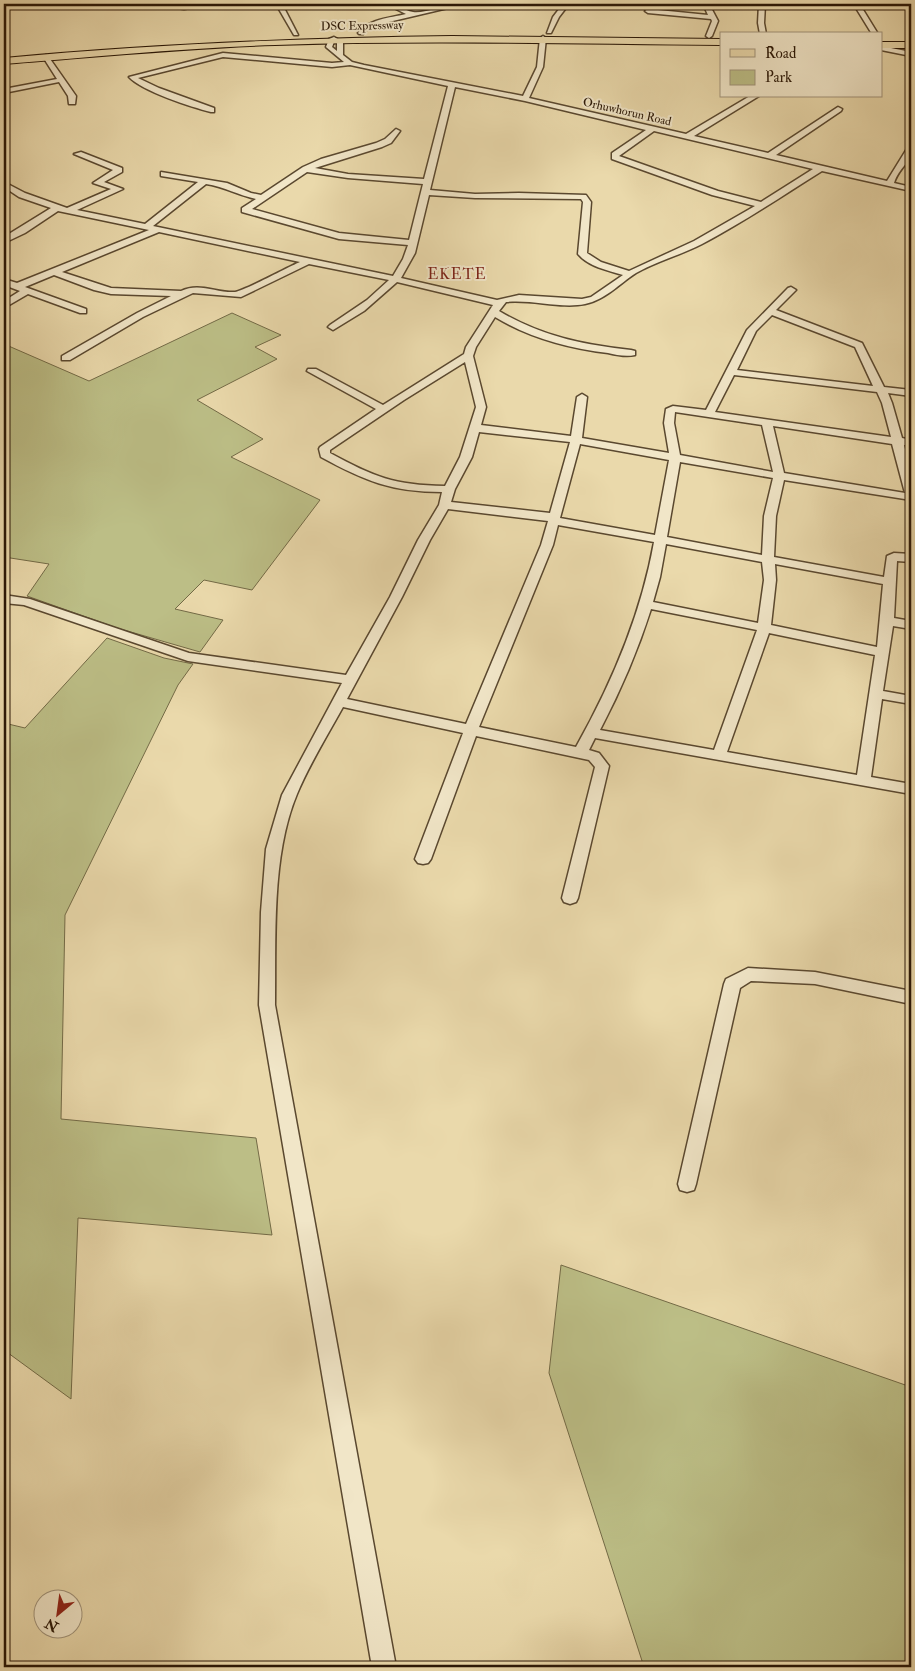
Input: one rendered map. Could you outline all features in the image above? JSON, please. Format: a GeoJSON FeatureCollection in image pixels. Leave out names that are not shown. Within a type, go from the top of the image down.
{"type":"FeatureCollection","features":[{"type":"Feature","properties":{"kind":"main road","name":"DSC Expressway"},"geometry":{"type":"LineString","coordinates":[[4,61],[46,56],[295,37],[306,33],[361,36],[512,38],[546,35],[578,39],[720,42]]}},
{"type":"Feature","properties":{"kind":"main road"},"geometry":{"type":"LineString","coordinates":[[306,33],[325,35],[337,41]]}},
{"type":"Feature","properties":{"kind":"main road","name":"DSC Expressway"},"geometry":{"type":"LineString","coordinates":[[4,54],[136,42],[295,37],[337,41],[361,36],[720,36]]}},
{"type":"Feature","properties":{"kind":"main road"},"geometry":{"type":"LineString","coordinates":[[295,37],[329,47]]}},
{"type":"Feature","properties":{"kind":"main road"},"geometry":{"type":"LineString","coordinates":[[882,39],[911,39]]}},
{"type":"Feature","properties":{"kind":"main road"},"geometry":{"type":"LineString","coordinates":[[882,47],[911,45]]}},
{"type":"Feature","properties":{"kind":"street"},"geometry":{"type":"LineString","coordinates":[[150,4],[184,7],[215,4]]}},
{"type":"Feature","properties":{"kind":"street"},"geometry":{"type":"LineString","coordinates":[[279,4],[295,37]]}},
{"type":"Feature","properties":{"kind":"street"},"geometry":{"type":"LineString","coordinates":[[389,4],[414,15]]}},
{"type":"Feature","properties":{"kind":"street"},"geometry":{"type":"LineString","coordinates":[[361,36],[371,25],[462,4]]}},
{"type":"Feature","properties":{"kind":"street"},"geometry":{"type":"LineString","coordinates":[[525,99],[540,67],[546,35],[566,4]]}},
{"type":"Feature","properties":{"kind":"street"},"geometry":{"type":"LineString","coordinates":[[706,4],[714,17],[714,26],[709,36]]}},
{"type":"Feature","properties":{"kind":"street"},"geometry":{"type":"LineString","coordinates":[[762,4],[763,32]]}},
{"type":"Feature","properties":{"kind":"street"},"geometry":{"type":"LineString","coordinates":[[859,4],[859,8],[874,32]]}},
{"type":"Feature","properties":{"kind":"street"},"geometry":{"type":"LineString","coordinates":[[648,11],[714,17]]}},
{"type":"Feature","properties":{"kind":"street"},"geometry":{"type":"LineString","coordinates":[[329,47],[331,40],[337,41],[340,55]]}},
{"type":"Feature","properties":{"kind":"street","name":"Orhuwhorun Road"},"geometry":{"type":"LineString","coordinates":[[329,47],[350,63],[372,70],[525,99],[911,189]]}},
{"type":"Feature","properties":{"kind":"street"},"geometry":{"type":"LineString","coordinates":[[882,47],[911,54]]}},
{"type":"Feature","properties":{"kind":"street"},"geometry":{"type":"LineString","coordinates":[[211,110],[136,81],[133,77],[223,54],[332,65],[350,63]]}},
{"type":"Feature","properties":{"kind":"street"},"geometry":{"type":"LineString","coordinates":[[46,56],[72,96],[72,102]]}},
{"type":"Feature","properties":{"kind":"street"},"geometry":{"type":"LineString","coordinates":[[4,90],[60,80]]}},
{"type":"Feature","properties":{"kind":"street"},"geometry":{"type":"LineString","coordinates":[[334,327],[349,318],[395,279],[412,250],[452,84]]}},
{"type":"Feature","properties":{"kind":"street"},"geometry":{"type":"LineString","coordinates":[[687,137],[753,98]]}},
{"type":"Feature","properties":{"kind":"street"},"geometry":{"type":"LineString","coordinates":[[769,156],[838,109]]}},
{"type":"Feature","properties":{"kind":"street"},"geometry":{"type":"LineString","coordinates":[[652,129],[636,142],[618,152],[615,157],[715,193],[761,205]]}},
{"type":"Feature","properties":{"kind":"street"},"geometry":{"type":"LineString","coordinates":[[396,131],[388,141],[379,145],[324,161],[306,169],[245,210],[339,236],[413,243]]}},
{"type":"Feature","properties":{"kind":"street"},"geometry":{"type":"LineString","coordinates":[[890,184],[892,176],[909,157],[911,149]]}},
{"type":"Feature","properties":{"kind":"street"},"geometry":{"type":"LineString","coordinates":[[69,210],[119,189],[97,183],[119,170],[78,154]]}},
{"type":"Feature","properties":{"kind":"street"},"geometry":{"type":"LineString","coordinates":[[384,1667],[267,1005],[269,912],[274,849],[289,795],[396,597],[466,457],[481,407],[468,356],[471,347],[497,308],[504,300],[519,298],[582,302],[594,299],[630,274],[715,234],[820,168]]}},
{"type":"Feature","properties":{"kind":"street"},"geometry":{"type":"LineString","coordinates":[[306,169],[348,176],[429,182]]}},
{"type":"Feature","properties":{"kind":"street"},"geometry":{"type":"LineString","coordinates":[[164,174],[227,185],[248,195],[262,198]]}},
{"type":"Feature","properties":{"kind":"street"},"geometry":{"type":"LineString","coordinates":[[146,227],[205,181]]}},
{"type":"Feature","properties":{"kind":"street"},"geometry":{"type":"LineString","coordinates":[[4,184],[22,195],[57,208],[395,279],[497,308],[526,330],[565,344],[585,349],[631,353]]}},
{"type":"Feature","properties":{"kind":"street"},"geometry":{"type":"LineString","coordinates":[[426,192],[475,196],[519,194],[583,197],[587,202],[582,254],[586,259],[630,274]]}},
{"type":"Feature","properties":{"kind":"street"},"geometry":{"type":"LineString","coordinates":[[4,240],[22,231],[57,208]]}},
{"type":"Feature","properties":{"kind":"street"},"geometry":{"type":"LineString","coordinates":[[4,227],[22,231]]}},
{"type":"Feature","properties":{"kind":"street"},"geometry":{"type":"LineString","coordinates":[[16,287],[157,230]]}},
{"type":"Feature","properties":{"kind":"street"},"geometry":{"type":"LineString","coordinates":[[66,358],[140,315],[194,289],[238,295],[308,261]]}},
{"type":"Feature","properties":{"kind":"street"},"geometry":{"type":"LineString","coordinates":[[52,271],[111,291],[182,294]]}},
{"type":"Feature","properties":{"kind":"street"},"geometry":{"type":"LineString","coordinates":[[4,282],[83,311]]}},
{"type":"Feature","properties":{"kind":"street"},"geometry":{"type":"LineString","coordinates":[[709,414],[752,330],[792,290]]}},
{"type":"Feature","properties":{"kind":"street"},"geometry":{"type":"LineString","coordinates":[[4,304],[26,291]]}},
{"type":"Feature","properties":{"kind":"street"},"geometry":{"type":"LineString","coordinates":[[476,428],[548,434],[675,458],[911,495],[887,404],[859,345],[769,311]]}},
{"type":"Feature","properties":{"kind":"street"},"geometry":{"type":"LineString","coordinates":[[468,356],[326,446],[324,449],[325,454],[362,474],[396,486],[659,540],[890,582]]}},
{"type":"Feature","properties":{"kind":"street"},"geometry":{"type":"LineString","coordinates":[[312,371],[383,409]]}},
{"type":"Feature","properties":{"kind":"street"},"geometry":{"type":"LineString","coordinates":[[731,372],[911,393]]}},
{"type":"Feature","properties":{"kind":"street"},"geometry":{"type":"LineString","coordinates":[[423,859],[471,730],[547,545],[576,439],[582,397]]}},
{"type":"Feature","properties":{"kind":"street"},"geometry":{"type":"LineString","coordinates":[[580,753],[618,676],[646,604],[654,577],[659,540],[675,458],[669,423],[670,411],[672,409],[911,443]]}},
{"type":"Feature","properties":{"kind":"street"},"geometry":{"type":"LineString","coordinates":[[719,756],[764,628],[770,580],[768,559],[770,516],[779,475],[767,424]]}},
{"type":"Feature","properties":{"kind":"street"},"geometry":{"type":"LineString","coordinates":[[863,780],[887,621],[891,559],[894,557],[911,558]]}},
{"type":"Feature","properties":{"kind":"street"},"geometry":{"type":"LineString","coordinates":[[4,599],[26,602],[174,653],[350,680]]}},
{"type":"Feature","properties":{"kind":"street"},"geometry":{"type":"LineString","coordinates":[[646,604],[882,652]]}},
{"type":"Feature","properties":{"kind":"street"},"geometry":{"type":"LineString","coordinates":[[887,621],[911,625]]}},
{"type":"Feature","properties":{"kind":"street"},"geometry":{"type":"LineString","coordinates":[[876,694],[911,700]]}},
{"type":"Feature","properties":{"kind":"street"},"geometry":{"type":"LineString","coordinates":[[339,702],[594,756],[602,766],[570,898]]}},
{"type":"Feature","properties":{"kind":"street"},"geometry":{"type":"LineString","coordinates":[[591,733],[911,789]]}},
{"type":"Feature","properties":{"kind":"street"},"geometry":{"type":"LineString","coordinates":[[687,1184],[732,984],[748,974],[815,978],[911,998]]}},
{"type":"Feature","properties":{"kind":"green space"},"geometry":{"type":"Polygon","coordinates":[[[232,313],[281,335],[255,347],[277,359],[197,400],[263,439],[231,457],[320,500],[252,590],[204,580],[175,609],[223,620],[200,652],[117,628],[27,596],[49,564],[4,557],[4,344],[89,381],[232,313]]]}},
{"type":"Feature","properties":{"kind":"green space"},"geometry":{"type":"Polygon","coordinates":[[[107,638],[164,658],[193,664],[178,685],[65,915],[61,1119],[256,1138],[272,1235],[78,1218],[71,1399],[4,1350],[4,723],[25,728],[107,638]]]}},
{"type":"Feature","properties":{"kind":"green space"},"geometry":{"type":"Polygon","coordinates":[[[561,1265],[911,1387],[911,1667],[644,1667],[549,1373],[561,1265]]]}},
{"type":"Feature","properties":{"kind":"district","name":"EKETE"},"geometry":{"type":"Point","coordinates":[457,274]}}]}
